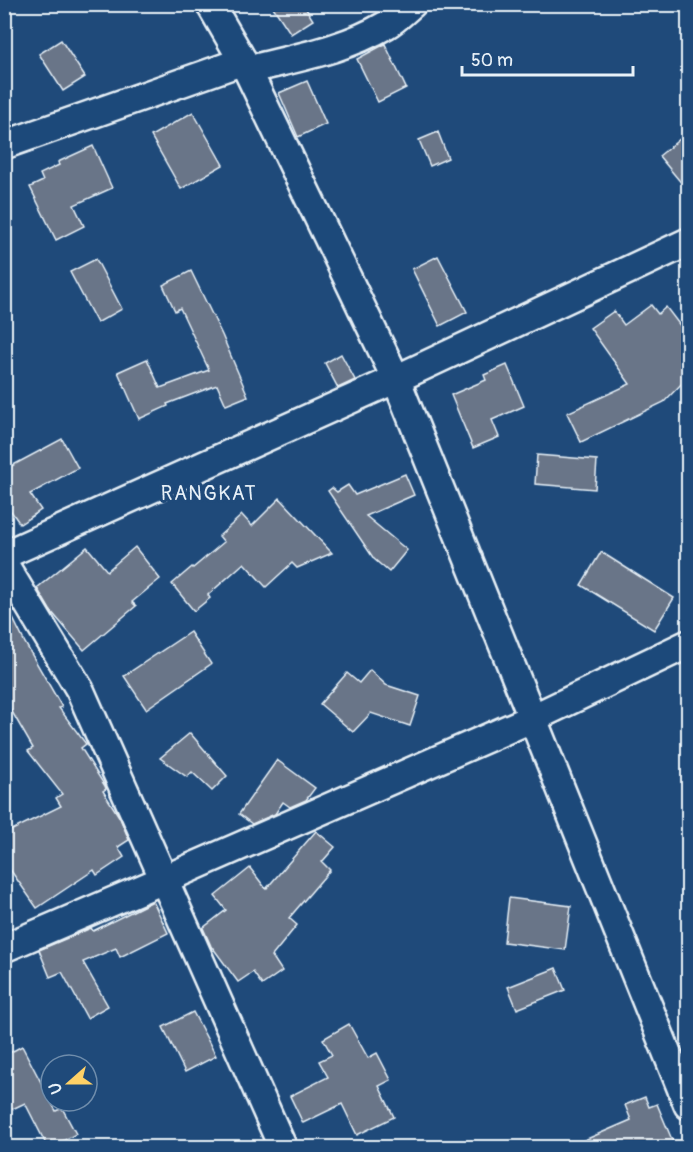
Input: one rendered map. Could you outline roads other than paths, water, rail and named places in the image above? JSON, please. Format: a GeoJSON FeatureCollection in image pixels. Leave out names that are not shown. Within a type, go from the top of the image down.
{"type":"FeatureCollection","features":[{"type":"Feature","properties":{"kind":"street"},"geometry":{"type":"LineString","coordinates":[[210,4],[246,65],[396,379],[688,1105]]}},
{"type":"Feature","properties":{"kind":"street"},"geometry":{"type":"LineString","coordinates":[[4,145],[246,65],[319,52],[350,43],[387,24],[412,4]]}},
{"type":"Feature","properties":{"kind":"street"},"geometry":{"type":"LineString","coordinates":[[4,555],[396,379],[688,242]]}},
{"type":"Feature","properties":{"kind":"street"},"geometry":{"type":"LineString","coordinates":[[4,564],[80,690],[283,1148]]}},
{"type":"Feature","properties":{"kind":"street"},"geometry":{"type":"LineString","coordinates":[[4,948],[533,718],[688,644]]}},
{"type":"Feature","properties":{"kind":"district","name":"RANGKAT"},"geometry":{"type":"Point","coordinates":[209,493]}}]}
